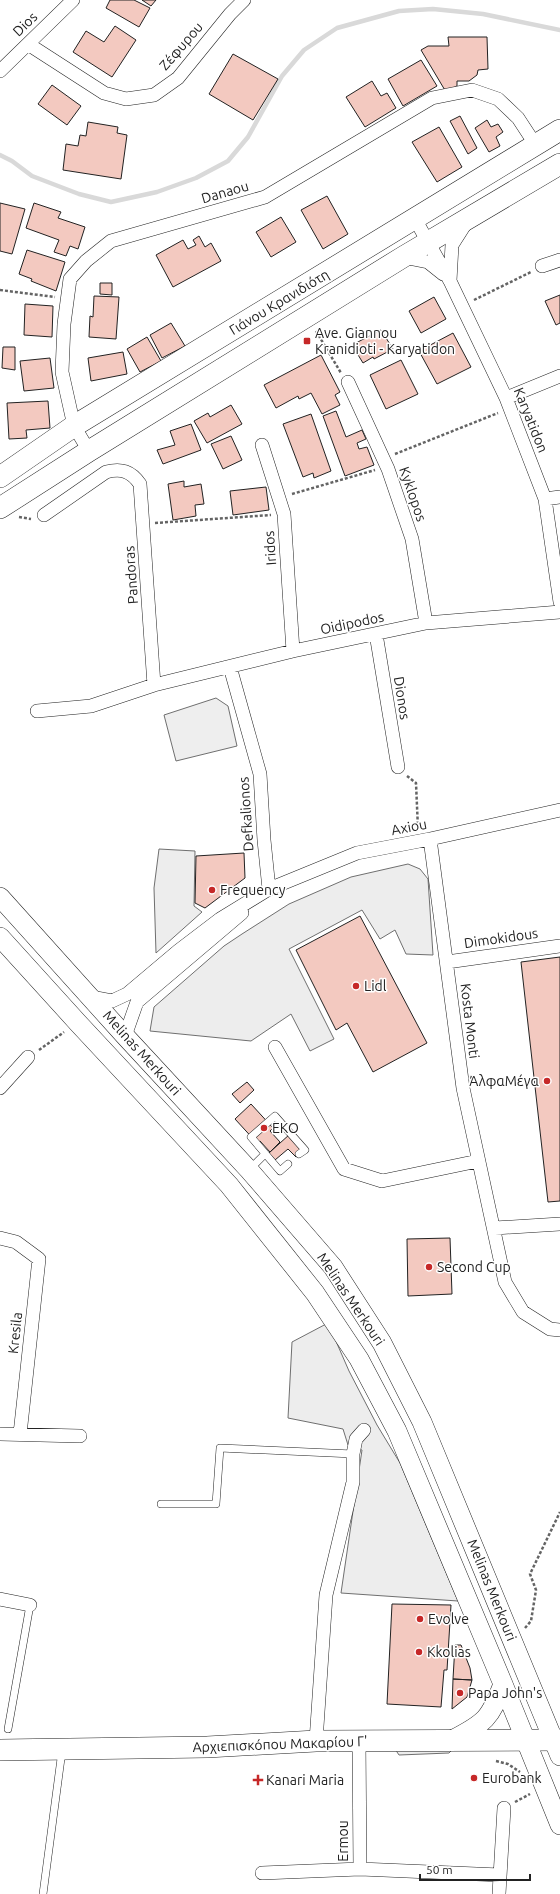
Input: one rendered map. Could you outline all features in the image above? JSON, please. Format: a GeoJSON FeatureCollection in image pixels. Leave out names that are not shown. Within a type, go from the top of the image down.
{"type":"FeatureCollection","features":[{"type":"Feature","properties":{"kind":"main road","name":"Γιάνου Κρανιδιότη"},"geometry":{"type":"LineString","coordinates":[[0,477],[74,426],[560,130]]}},
{"type":"Feature","properties":{"kind":"main road","name":"Γιάνου Κρανιδιότη"},"geometry":{"type":"LineString","coordinates":[[0,508],[89,451],[403,257],[560,164]]}},
{"type":"Feature","properties":{"kind":"main road","name":"Melinas Merkouri"},"geometry":{"type":"LineString","coordinates":[[0,897],[125,1036],[249,1170],[333,1267],[382,1343],[422,1422],[558,1746]]}},
{"type":"Feature","properties":{"kind":"main road","name":"Melinas Merkouri"},"geometry":{"type":"LineString","coordinates":[[0,937],[229,1185],[314,1294],[359,1359],[397,1431],[527,1741],[560,1825]]}},
{"type":"Feature","properties":{"kind":"main road"},"geometry":{"type":"LineString","coordinates":[[452,1740],[474,1729],[488,1718],[503,1684]]}},
{"type":"Feature","properties":{"kind":"main road","name":"Αρχιεπισκόπου Μακαρίου Γ'"},"geometry":{"type":"LineString","coordinates":[[0,1750],[207,1747],[359,1740],[527,1741],[558,1746]]}},
{"type":"Feature","properties":{"kind":"street","name":"Dios"},"geometry":{"type":"LineString","coordinates":[[0,71],[73,0]]}},
{"type":"Feature","properties":{"kind":"street","name":"Ζέφυρου"},"geometry":{"type":"LineString","coordinates":[[28,44],[104,93],[126,99],[154,95],[178,78],[230,14],[244,0]]}},
{"type":"Feature","properties":{"kind":"street","name":"Danaou"},"geometry":{"type":"LineString","coordinates":[[89,451],[74,426],[62,372],[67,298],[70,279],[86,261],[111,242],[265,197],[432,98],[472,90],[498,99],[518,118],[535,144]]}},
{"type":"Feature","properties":{"kind":"street","name":"Karyatidon"},"geometry":{"type":"LineString","coordinates":[[415,219],[450,281],[508,403],[545,500],[560,602]]}},
{"type":"Feature","properties":{"kind":"street","name":"Karyatidon"},"geometry":{"type":"LineString","coordinates":[[450,281],[452,245],[469,219]]}},
{"type":"Feature","properties":{"kind":"street","name":"Karyatidon"},"geometry":{"type":"LineString","coordinates":[[403,257],[428,262],[450,281]]}},
{"type":"Feature","properties":{"kind":"street"},"geometry":{"type":"LineString","coordinates":[[542,266],[560,260]]}},
{"type":"Feature","properties":{"kind":"street"},"geometry":{"type":"LineString","coordinates":[[508,403],[560,376]]}},
{"type":"Feature","properties":{"kind":"street","name":"Kyklopos"},"geometry":{"type":"LineString","coordinates":[[348,382],[385,463],[412,539],[426,623]]}},
{"type":"Feature","properties":{"kind":"street","name":"Iridos"},"geometry":{"type":"LineString","coordinates":[[262,445],[284,514],[293,651]]}},
{"type":"Feature","properties":{"kind":"street","name":"Pandoras"},"geometry":{"type":"LineString","coordinates":[[44,515],[106,472],[124,470],[135,476],[140,484],[154,684]]}},
{"type":"Feature","properties":{"kind":"street"},"geometry":{"type":"LineString","coordinates":[[545,500],[560,497]]}},
{"type":"Feature","properties":{"kind":"street","name":"Oidipodos"},"geometry":{"type":"LineString","coordinates":[[37,711],[91,706],[154,684],[293,651],[426,623],[560,612]]}},
{"type":"Feature","properties":{"kind":"street","name":"Dionos"},"geometry":{"type":"LineString","coordinates":[[376,634],[398,767]]}},
{"type":"Feature","properties":{"kind":"street","name":"Defkalionos"},"geometry":{"type":"LineString","coordinates":[[230,667],[260,774],[269,889]]}},
{"type":"Feature","properties":{"kind":"street","name":"Axiou"},"geometry":{"type":"LineString","coordinates":[[91,997],[112,1000],[127,994],[178,951],[220,919],[269,889],[357,853],[560,810]]}},
{"type":"Feature","properties":{"kind":"street","name":"Kosta Monti"},"geometry":{"type":"LineString","coordinates":[[424,840],[447,962],[463,1088],[478,1161],[495,1228],[505,1282],[523,1312],[550,1329],[560,1330]]}},
{"type":"Feature","properties":{"kind":"street","name":"Axiou"},"geometry":{"type":"LineString","coordinates":[[125,1036],[137,1002],[269,889]]}},
{"type":"Feature","properties":{"kind":"street","name":"Dimokidous"},"geometry":{"type":"LineString","coordinates":[[447,962],[560,946]]}},
{"type":"Feature","properties":{"kind":"street"},"geometry":{"type":"LineString","coordinates":[[275,1047],[344,1169],[382,1180],[478,1161]]}},
{"type":"Feature","properties":{"kind":"street"},"geometry":{"type":"LineString","coordinates":[[0,1088],[28,1057]]}},
{"type":"Feature","properties":{"kind":"street"},"geometry":{"type":"LineString","coordinates":[[495,1228],[560,1224]]}},
{"type":"Feature","properties":{"kind":"street","name":"Kresila"},"geometry":{"type":"LineString","coordinates":[[0,1238],[16,1242],[39,1259],[20,1434]]}},
{"type":"Feature","properties":{"kind":"street"},"geometry":{"type":"LineString","coordinates":[[316,1741],[326,1595],[353,1482],[353,1454],[356,1439],[364,1430]]}},
{"type":"Feature","properties":{"kind":"street"},"geometry":{"type":"LineString","coordinates":[[0,1434],[80,1436]]}},
{"type":"Feature","properties":{"kind":"street"},"geometry":{"type":"LineString","coordinates":[[0,1599],[30,1605]]}},
{"type":"Feature","properties":{"kind":"street","name":"Ermou"},"geometry":{"type":"LineString","coordinates":[[262,1873],[360,1869],[359,1740]]}},
{"type":"Feature","properties":{"kind":"street"},"geometry":{"type":"LineString","coordinates":[[499,1894],[504,1808]]}},
{"type":"Feature","properties":{"kind":"street"},"geometry":{"type":"LineString","coordinates":[[360,1869],[500,1875]]}},
{"type":"Feature","properties":{"kind":"lane"},"geometry":{"type":"LineString","coordinates":[[288,1164],[280,1170],[251,1137],[275,1116],[304,1150],[299,1154]]}},
{"type":"Feature","properties":{"kind":"lane"},"geometry":{"type":"LineString","coordinates":[[249,1170],[265,1154]]}},
{"type":"Feature","properties":{"kind":"lane"},"geometry":{"type":"LineString","coordinates":[[161,1504],[216,1504],[220,1448],[353,1454]]}},
{"type":"Feature","properties":{"kind":"lane"},"geometry":{"type":"LineString","coordinates":[[8,1729],[30,1605]]}},
{"type":"Feature","properties":{"kind":"lane"},"geometry":{"type":"LineString","coordinates":[[43,1894],[62,1749]]}},
{"type":"Feature","properties":{"kind":"path"},"geometry":{"type":"LineString","coordinates":[[462,306],[542,266]]}},
{"type":"Feature","properties":{"kind":"path"},"geometry":{"type":"LineString","coordinates":[[0,290],[67,298]]}},
{"type":"Feature","properties":{"kind":"path"},"geometry":{"type":"LineString","coordinates":[[308,316],[335,366],[348,382]]}},
{"type":"Feature","properties":{"kind":"path"},"geometry":{"type":"LineString","coordinates":[[279,498],[385,463],[508,403]]}},
{"type":"Feature","properties":{"kind":"path"},"geometry":{"type":"LineString","coordinates":[[143,524],[284,514]]}},
{"type":"Feature","properties":{"kind":"path"},"geometry":{"type":"LineString","coordinates":[[398,767],[416,783],[424,840]]}},
{"type":"Feature","properties":{"kind":"path"},"geometry":{"type":"LineString","coordinates":[[28,1057],[78,1023]]}},
{"type":"Feature","properties":{"kind":"path"},"geometry":{"type":"LineString","coordinates":[[522,1631],[531,1621],[536,1590],[530,1574],[560,1512]]}},
{"type":"Feature","properties":{"kind":"path"},"geometry":{"type":"LineString","coordinates":[[496,1762],[508,1764],[519,1770],[523,1775]]}},
{"type":"Feature","properties":{"kind":"path"},"geometry":{"type":"LineString","coordinates":[[504,1808],[534,1792]]}},
{"type":"Feature","properties":{"kind":"shaded area"},"geometry":{"type":"Polygon","coordinates":[[[216,698],[228,706],[237,746],[176,761],[164,715],[216,698]]]}},
{"type":"Feature","properties":{"kind":"shaded area"},"geometry":{"type":"Polygon","coordinates":[[[159,849],[195,851],[194,906],[202,912],[156,953],[154,888],[159,849]]]}},
{"type":"Feature","properties":{"kind":"shaded area"},"geometry":{"type":"Polygon","coordinates":[[[408,864],[420,869],[428,879],[433,955],[406,954],[395,930],[380,939],[362,910],[289,949],[334,1039],[310,1051],[291,1014],[251,1041],[150,1031],[154,1007],[224,946],[242,934],[289,904],[351,877],[408,864]]]}},
{"type":"Feature","properties":{"kind":"shaded area"},"geometry":{"type":"Polygon","coordinates":[[[328,1323],[349,1371],[377,1425],[400,1463],[458,1601],[341,1593],[362,1450],[348,1445],[343,1429],[288,1418],[292,1342],[328,1323]]]}},
{"type":"Feature","properties":{"kind":"shaded area"},"geometry":{"type":"Polygon","coordinates":[[[454,1748],[449,1753],[399,1755],[395,1749],[454,1748]]]}},
{"type":"Feature","properties":{"kind":"building"},"geometry":{"type":"Polygon","coordinates":[[[110,0],[134,0],[150,8],[139,27],[106,8],[110,0]]]}},
{"type":"Feature","properties":{"kind":"building"},"geometry":{"type":"Polygon","coordinates":[[[142,0],[156,0],[151,6],[142,0]]]}},
{"type":"Feature","properties":{"kind":"building"},"geometry":{"type":"Polygon","coordinates":[[[115,26],[136,40],[112,77],[73,52],[86,31],[104,42],[115,26]]]}},
{"type":"Feature","properties":{"kind":"building"},"geometry":{"type":"Polygon","coordinates":[[[448,37],[487,37],[488,69],[478,70],[477,75],[469,81],[457,81],[457,86],[446,92],[421,50],[428,46],[449,46],[448,37]]]}},
{"type":"Feature","properties":{"kind":"building"},"geometry":{"type":"Polygon","coordinates":[[[233,54],[278,79],[253,120],[209,94],[233,54]]]}},
{"type":"Feature","properties":{"kind":"building"},"geometry":{"type":"Polygon","coordinates":[[[421,60],[437,86],[403,106],[388,79],[421,60]]]}},
{"type":"Feature","properties":{"kind":"building"},"geometry":{"type":"Polygon","coordinates":[[[372,81],[381,96],[387,93],[396,108],[365,127],[346,97],[372,81]]]}},
{"type":"Feature","properties":{"kind":"building"},"geometry":{"type":"Polygon","coordinates":[[[52,85],[81,106],[67,125],[38,104],[52,85]]]}},
{"type":"Feature","properties":{"kind":"building"},"geometry":{"type":"Polygon","coordinates":[[[460,116],[477,148],[468,154],[450,121],[460,116]]]}},
{"type":"Feature","properties":{"kind":"building"},"geometry":{"type":"Polygon","coordinates":[[[487,120],[491,127],[498,124],[503,132],[496,137],[500,146],[489,152],[475,128],[487,120]]]}},
{"type":"Feature","properties":{"kind":"building"},"geometry":{"type":"Polygon","coordinates":[[[88,122],[118,127],[117,133],[127,135],[121,179],[63,170],[66,144],[78,146],[80,135],[86,136],[88,122]]]}},
{"type":"Feature","properties":{"kind":"building"},"geometry":{"type":"Polygon","coordinates":[[[439,127],[462,167],[437,182],[412,142],[439,127]]]}},
{"type":"Feature","properties":{"kind":"building"},"geometry":{"type":"Polygon","coordinates":[[[327,196],[348,234],[323,249],[301,210],[327,196]]]}},
{"type":"Feature","properties":{"kind":"building"},"geometry":{"type":"Polygon","coordinates":[[[0,203],[25,209],[12,254],[0,251],[0,203]]]}},
{"type":"Feature","properties":{"kind":"building"},"geometry":{"type":"Polygon","coordinates":[[[34,203],[61,212],[58,218],[85,227],[78,249],[70,246],[66,256],[54,252],[59,240],[26,228],[34,203]]]}},
{"type":"Feature","properties":{"kind":"building"},"geometry":{"type":"Polygon","coordinates":[[[281,217],[296,242],[271,257],[256,232],[281,217]]]}},
{"type":"Feature","properties":{"kind":"building"},"geometry":{"type":"Polygon","coordinates":[[[199,236],[205,247],[211,243],[221,261],[173,287],[156,255],[183,240],[188,249],[196,245],[193,240],[199,236]]]}},
{"type":"Feature","properties":{"kind":"building"},"geometry":{"type":"Polygon","coordinates":[[[27,250],[65,262],[56,291],[31,281],[32,279],[19,274],[27,250]]]}},
{"type":"Feature","properties":{"kind":"building"},"geometry":{"type":"Polygon","coordinates":[[[100,283],[112,283],[112,295],[100,294],[100,283]]]}},
{"type":"Feature","properties":{"kind":"building"},"geometry":{"type":"Polygon","coordinates":[[[560,295],[560,323],[556,325],[545,301],[560,295]]]}},
{"type":"Feature","properties":{"kind":"building"},"geometry":{"type":"Polygon","coordinates":[[[94,296],[119,297],[116,339],[89,337],[90,316],[93,317],[94,296]]]}},
{"type":"Feature","properties":{"kind":"building"},"geometry":{"type":"Polygon","coordinates":[[[434,297],[446,319],[421,333],[409,311],[434,297]]]}},
{"type":"Feature","properties":{"kind":"building"},"geometry":{"type":"Polygon","coordinates":[[[25,304],[53,306],[52,337],[24,335],[25,304]]]}},
{"type":"Feature","properties":{"kind":"building"},"geometry":{"type":"Polygon","coordinates":[[[171,323],[185,346],[162,358],[150,335],[171,323]]]}},
{"type":"Feature","properties":{"kind":"building"},"geometry":{"type":"Polygon","coordinates":[[[381,330],[393,349],[374,359],[373,357],[363,363],[352,345],[381,330]]]}},
{"type":"Feature","properties":{"kind":"building"},"geometry":{"type":"Polygon","coordinates":[[[453,333],[471,367],[437,384],[419,351],[453,333]]]}},
{"type":"Feature","properties":{"kind":"building"},"geometry":{"type":"Polygon","coordinates":[[[147,337],[161,361],[140,372],[127,349],[147,337]]]}},
{"type":"Feature","properties":{"kind":"building"},"geometry":{"type":"Polygon","coordinates":[[[3,347],[15,347],[15,370],[2,368],[3,347]]]}},
{"type":"Feature","properties":{"kind":"building"},"geometry":{"type":"Polygon","coordinates":[[[123,352],[127,374],[91,381],[88,358],[123,352]]]}},
{"type":"Feature","properties":{"kind":"building"},"geometry":{"type":"Polygon","coordinates":[[[321,355],[340,392],[335,395],[340,405],[322,414],[311,393],[299,399],[298,396],[276,408],[264,385],[321,355]]]}},
{"type":"Feature","properties":{"kind":"building"},"geometry":{"type":"Polygon","coordinates":[[[50,358],[54,388],[24,391],[20,361],[50,358]]]}},
{"type":"Feature","properties":{"kind":"building"},"geometry":{"type":"Polygon","coordinates":[[[401,360],[418,394],[386,409],[370,375],[401,360]]]}},
{"type":"Feature","properties":{"kind":"building"},"geometry":{"type":"Polygon","coordinates":[[[48,401],[50,428],[26,430],[27,438],[9,439],[7,403],[48,401]]]}},
{"type":"Feature","properties":{"kind":"building"},"geometry":{"type":"Polygon","coordinates":[[[231,405],[242,424],[207,443],[194,421],[208,413],[210,417],[231,405]]]}},
{"type":"Feature","properties":{"kind":"building"},"geometry":{"type":"Polygon","coordinates":[[[336,411],[346,437],[362,430],[366,439],[357,443],[359,449],[367,447],[374,465],[345,476],[323,416],[336,411]]]}},
{"type":"Feature","properties":{"kind":"building"},"geometry":{"type":"Polygon","coordinates":[[[311,414],[331,471],[314,478],[313,473],[303,477],[283,424],[311,414]]]}},
{"type":"Feature","properties":{"kind":"building"},"geometry":{"type":"Polygon","coordinates":[[[191,424],[201,450],[163,464],[157,450],[175,445],[170,431],[191,424]]]}},
{"type":"Feature","properties":{"kind":"building"},"geometry":{"type":"Polygon","coordinates":[[[231,436],[242,460],[223,469],[211,444],[231,436]]]}},
{"type":"Feature","properties":{"kind":"building"},"geometry":{"type":"Polygon","coordinates":[[[184,481],[184,487],[201,484],[204,504],[195,505],[196,516],[173,520],[168,484],[184,481]]]}},
{"type":"Feature","properties":{"kind":"building"},"geometry":{"type":"Polygon","coordinates":[[[266,487],[269,510],[233,515],[230,491],[266,487]]]}},
{"type":"Feature","properties":{"kind":"building","name":"Frequency"},"geometry":{"type":"Polygon","coordinates":[[[244,853],[245,878],[205,908],[195,903],[196,856],[244,853]]]}},
{"type":"Feature","properties":{"kind":"building","name":"Lidl"},"geometry":{"type":"Polygon","coordinates":[[[360,916],[427,1043],[373,1072],[347,1023],[336,1030],[296,950],[360,916]]]}},
{"type":"Feature","properties":{"kind":"building","name":"ΆλφαΜέγα"},"geometry":{"type":"Polygon","coordinates":[[[560,957],[560,1201],[548,1202],[521,962],[560,957]]]}},
{"type":"Feature","properties":{"kind":"building"},"geometry":{"type":"Polygon","coordinates":[[[247,1082],[254,1090],[240,1103],[232,1094],[247,1082]]]}},
{"type":"Feature","properties":{"kind":"building"},"geometry":{"type":"Polygon","coordinates":[[[251,1104],[273,1128],[270,1131],[280,1142],[270,1152],[260,1141],[257,1143],[235,1119],[251,1104]]]}},
{"type":"Feature","properties":{"kind":"building"},"geometry":{"type":"Polygon","coordinates":[[[290,1134],[304,1150],[296,1157],[288,1149],[275,1160],[269,1153],[290,1134]]]}},
{"type":"Feature","properties":{"kind":"building","name":"Second Cup"},"geometry":{"type":"Polygon","coordinates":[[[450,1238],[452,1294],[408,1296],[407,1239],[450,1238]]]}},
{"type":"Feature","properties":{"kind":"building","name":"Kkolias"},"geometry":{"type":"Polygon","coordinates":[[[392,1604],[451,1605],[447,1670],[444,1670],[441,1707],[387,1704],[392,1604]]]}},
{"type":"Feature","properties":{"kind":"building"},"geometry":{"type":"Polygon","coordinates":[[[455,1645],[461,1645],[470,1668],[472,1680],[453,1679],[455,1645]]]}},
{"type":"Feature","properties":{"kind":"building","name":"Papa John's"},"geometry":{"type":"Polygon","coordinates":[[[453,1679],[472,1680],[467,1697],[452,1709],[453,1679]]]}},
{"type":"Feature","properties":{"kind":"waterway"},"geometry":{"type":"LineString","coordinates":[[0,155],[12,161],[32,176],[79,194],[111,202],[157,192],[196,178],[228,161],[248,137],[282,76],[304,50],[337,28],[399,11],[433,9],[483,14],[560,30]]}},
{"type":"Feature","properties":{"kind":"place","name":"Ave. Giannou Kranidioti - Karyatidon"},"geometry":{"type":"Point","coordinates":[307,341]}},
{"type":"Feature","properties":{"kind":"place","name":"Frequency"},"geometry":{"type":"Point","coordinates":[212,890]}},
{"type":"Feature","properties":{"kind":"place","name":"Lidl"},"geometry":{"type":"Point","coordinates":[356,986]}},
{"type":"Feature","properties":{"kind":"place","name":"ΆλφαΜέγα"},"geometry":{"type":"Point","coordinates":[547,1081]}},
{"type":"Feature","properties":{"kind":"place","name":"EKO"},"geometry":{"type":"Point","coordinates":[264,1128]}},
{"type":"Feature","properties":{"kind":"place","name":"Second Cup"},"geometry":{"type":"Point","coordinates":[429,1267]}},
{"type":"Feature","properties":{"kind":"place","name":"Evolve"},"geometry":{"type":"Point","coordinates":[420,1619]}},
{"type":"Feature","properties":{"kind":"place","name":"Kkolias"},"geometry":{"type":"Point","coordinates":[419,1652]}},
{"type":"Feature","properties":{"kind":"place","name":"Papa John's"},"geometry":{"type":"Point","coordinates":[460,1693]}},
{"type":"Feature","properties":{"kind":"place","name":"Eurobank"},"geometry":{"type":"Point","coordinates":[474,1778]}},
{"type":"Feature","properties":{"kind":"place","name":"Kanari Maria"},"geometry":{"type":"Point","coordinates":[258,1780]}}]}
